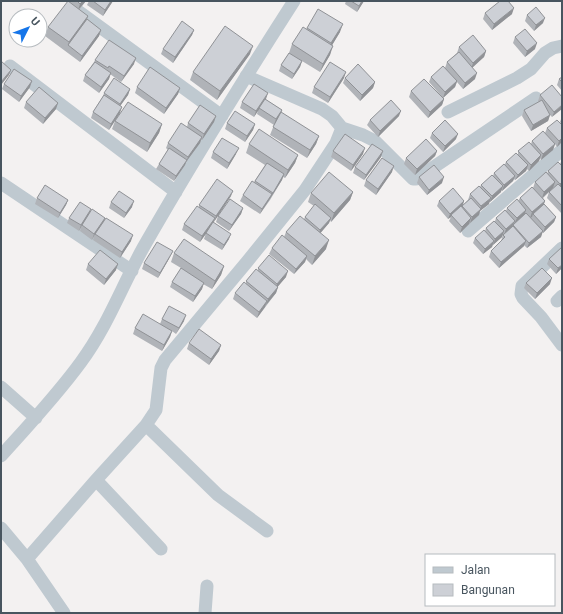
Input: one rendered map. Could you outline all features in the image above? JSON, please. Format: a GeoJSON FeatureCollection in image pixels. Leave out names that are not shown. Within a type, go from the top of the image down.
{"type":"FeatureCollection","features":[{"type":"Feature","properties":{"kind":"street"},"geometry":{"type":"LineString","coordinates":[[1,456],[36,418],[81,362],[103,329],[132,271],[176,192],[246,76],[294,1]]}},
{"type":"Feature","properties":{"kind":"street"},"geometry":{"type":"LineString","coordinates":[[78,11],[222,116]]}},
{"type":"Feature","properties":{"kind":"street"},"geometry":{"type":"LineString","coordinates":[[448,112],[517,78],[531,69],[545,53],[553,48],[562,46]]}},
{"type":"Feature","properties":{"kind":"street"},"geometry":{"type":"LineString","coordinates":[[10,66],[176,192]]}},
{"type":"Feature","properties":{"kind":"street"},"geometry":{"type":"LineString","coordinates":[[246,76],[322,109],[332,116],[342,128],[363,134],[375,141],[413,179],[416,179],[536,98]]}},
{"type":"Feature","properties":{"kind":"street"},"geometry":{"type":"LineString","coordinates":[[27,560],[146,425],[156,410],[161,368],[165,360],[305,190],[336,143],[342,128]]}},
{"type":"Feature","properties":{"kind":"street"},"geometry":{"type":"LineString","coordinates":[[468,232],[562,150]]}},
{"type":"Feature","properties":{"kind":"street"},"geometry":{"type":"LineString","coordinates":[[1,183],[132,271]]}},
{"type":"Feature","properties":{"kind":"street"},"geometry":{"type":"LineString","coordinates":[[562,248],[522,286],[521,290],[524,298],[541,317],[562,345]]}},
{"type":"Feature","properties":{"kind":"street"},"geometry":{"type":"LineString","coordinates":[[1,387],[36,418]]}},
{"type":"Feature","properties":{"kind":"street"},"geometry":{"type":"LineString","coordinates":[[146,425],[218,495],[267,531]]}},
{"type":"Feature","properties":{"kind":"street"},"geometry":{"type":"LineString","coordinates":[[96,480],[161,548]]}},
{"type":"Feature","properties":{"kind":"street"},"geometry":{"type":"LineString","coordinates":[[1,528],[27,560],[64,613]]}},
{"type":"Feature","properties":{"kind":"street"},"geometry":{"type":"LineString","coordinates":[[204,613],[207,586]]}},
{"type":"Feature","properties":{"kind":"building"},"geometry":{"type":"Polygon","coordinates":[[[68,1],[88,16],[69,42],[48,27],[68,1]]]}},
{"type":"Feature","properties":{"kind":"building"},"geometry":{"type":"Polygon","coordinates":[[[93,1],[111,1],[105,10],[93,1]]]}},
{"type":"Feature","properties":{"kind":"building"},"geometry":{"type":"Polygon","coordinates":[[[351,1],[362,1],[359,6],[351,1]]]}},
{"type":"Feature","properties":{"kind":"building"},"geometry":{"type":"Polygon","coordinates":[[[500,1],[508,1],[514,8],[494,24],[485,13],[500,1]]]}},
{"type":"Feature","properties":{"kind":"building"},"geometry":{"type":"Polygon","coordinates":[[[536,7],[545,18],[536,25],[527,15],[536,7]]]}},
{"type":"Feature","properties":{"kind":"building"},"geometry":{"type":"Polygon","coordinates":[[[318,9],[343,24],[331,43],[307,28],[318,9]]]}},
{"type":"Feature","properties":{"kind":"building"},"geometry":{"type":"Polygon","coordinates":[[[87,19],[101,30],[82,56],[68,45],[87,19]]]}},
{"type":"Feature","properties":{"kind":"building"},"geometry":{"type":"Polygon","coordinates":[[[182,21],[194,30],[175,57],[163,49],[182,21]]]}},
{"type":"Feature","properties":{"kind":"building"},"geometry":{"type":"Polygon","coordinates":[[[225,26],[253,46],[220,91],[193,72],[225,26]]]}},
{"type":"Feature","properties":{"kind":"building"},"geometry":{"type":"Polygon","coordinates":[[[303,27],[333,46],[323,64],[292,44],[303,27]]]}},
{"type":"Feature","properties":{"kind":"building"},"geometry":{"type":"Polygon","coordinates":[[[525,29],[537,43],[527,51],[515,37],[525,29]]]}},
{"type":"Feature","properties":{"kind":"building"},"geometry":{"type":"Polygon","coordinates":[[[473,35],[486,51],[473,63],[459,47],[473,35]]]}},
{"type":"Feature","properties":{"kind":"building"},"geometry":{"type":"Polygon","coordinates":[[[109,40],[136,58],[124,76],[109,66],[108,68],[95,60],[109,40]]]}},
{"type":"Feature","properties":{"kind":"building"},"geometry":{"type":"Polygon","coordinates":[[[459,52],[477,73],[465,83],[447,62],[459,52]]]}},
{"type":"Feature","properties":{"kind":"building"},"geometry":{"type":"Polygon","coordinates":[[[289,53],[302,61],[294,74],[281,65],[289,53]]]}},
{"type":"Feature","properties":{"kind":"building"},"geometry":{"type":"Polygon","coordinates":[[[1,61],[11,70],[1,82],[1,61]]]}},
{"type":"Feature","properties":{"kind":"building"},"geometry":{"type":"Polygon","coordinates":[[[95,62],[111,73],[101,87],[85,75],[95,62]]]}},
{"type":"Feature","properties":{"kind":"building"},"geometry":{"type":"Polygon","coordinates":[[[330,62],[346,72],[330,97],[314,87],[330,62]]]}},
{"type":"Feature","properties":{"kind":"building"},"geometry":{"type":"Polygon","coordinates":[[[358,64],[375,82],[362,95],[345,78],[358,64]]]}},
{"type":"Feature","properties":{"kind":"building"},"geometry":{"type":"Polygon","coordinates":[[[443,66],[457,81],[445,92],[431,77],[443,66]]]}},
{"type":"Feature","properties":{"kind":"building"},"geometry":{"type":"Polygon","coordinates":[[[150,67],[180,88],[166,108],[137,87],[150,67]]]}},
{"type":"Feature","properties":{"kind":"building"},"geometry":{"type":"Polygon","coordinates":[[[14,69],[32,81],[21,96],[4,84],[14,69]]]}},
{"type":"Feature","properties":{"kind":"building"},"geometry":{"type":"Polygon","coordinates":[[[114,78],[130,89],[120,104],[104,93],[114,78]]]}},
{"type":"Feature","properties":{"kind":"building"},"geometry":{"type":"Polygon","coordinates":[[[424,79],[444,99],[430,112],[411,91],[424,79]]]}},
{"type":"Feature","properties":{"kind":"building"},"geometry":{"type":"Polygon","coordinates":[[[254,84],[268,93],[256,111],[242,102],[254,84]]]}},
{"type":"Feature","properties":{"kind":"building"},"geometry":{"type":"Polygon","coordinates":[[[552,85],[562,97],[562,105],[554,112],[540,95],[552,85]]]}},
{"type":"Feature","properties":{"kind":"building"},"geometry":{"type":"Polygon","coordinates":[[[39,87],[58,103],[45,118],[26,102],[39,87]]]}},
{"type":"Feature","properties":{"kind":"building"},"geometry":{"type":"Polygon","coordinates":[[[104,95],[122,107],[111,124],[93,112],[104,95]]]}},
{"type":"Feature","properties":{"kind":"building"},"geometry":{"type":"Polygon","coordinates":[[[265,99],[282,110],[276,119],[259,108],[265,99]]]}},
{"type":"Feature","properties":{"kind":"building"},"geometry":{"type":"Polygon","coordinates":[[[391,100],[401,111],[380,131],[370,120],[391,100]]]}},
{"type":"Feature","properties":{"kind":"building"},"geometry":{"type":"Polygon","coordinates":[[[542,100],[550,115],[533,125],[524,110],[542,100]]]}},
{"type":"Feature","properties":{"kind":"building"},"geometry":{"type":"Polygon","coordinates":[[[128,102],[162,124],[150,143],[115,121],[128,102]]]}},
{"type":"Feature","properties":{"kind":"building"},"geometry":{"type":"Polygon","coordinates":[[[200,105],[216,116],[204,134],[188,123],[200,105]]]}},
{"type":"Feature","properties":{"kind":"building"},"geometry":{"type":"Polygon","coordinates":[[[235,111],[255,124],[247,136],[227,123],[235,111]]]}},
{"type":"Feature","properties":{"kind":"building"},"geometry":{"type":"Polygon","coordinates":[[[281,112],[319,136],[310,150],[273,127],[281,112]]]}},
{"type":"Feature","properties":{"kind":"building"},"geometry":{"type":"Polygon","coordinates":[[[445,120],[458,134],[445,146],[432,133],[445,120]]]}},
{"type":"Feature","properties":{"kind":"building"},"geometry":{"type":"Polygon","coordinates":[[[557,120],[562,125],[562,138],[559,141],[547,128],[557,120]]]}},
{"type":"Feature","properties":{"kind":"building"},"geometry":{"type":"Polygon","coordinates":[[[181,123],[202,137],[188,157],[168,143],[181,123]]]}},
{"type":"Feature","properties":{"kind":"building"},"geometry":{"type":"Polygon","coordinates":[[[259,129],[298,155],[288,170],[249,144],[259,129]]]}},
{"type":"Feature","properties":{"kind":"building"},"geometry":{"type":"Polygon","coordinates":[[[543,131],[555,144],[543,154],[532,141],[543,131]]]}},
{"type":"Feature","properties":{"kind":"building"},"geometry":{"type":"Polygon","coordinates":[[[345,134],[365,148],[353,165],[333,151],[345,134]]]}},
{"type":"Feature","properties":{"kind":"building"},"geometry":{"type":"Polygon","coordinates":[[[222,138],[239,148],[229,163],[213,152],[222,138]]]}},
{"type":"Feature","properties":{"kind":"building"},"geometry":{"type":"Polygon","coordinates":[[[426,139],[437,151],[417,169],[406,158],[426,139]]]}},
{"type":"Feature","properties":{"kind":"building"},"geometry":{"type":"Polygon","coordinates":[[[529,142],[541,155],[531,165],[518,151],[529,142]]]}},
{"type":"Feature","properties":{"kind":"building"},"geometry":{"type":"Polygon","coordinates":[[[372,144],[383,151],[366,175],[355,167],[372,144]]]}},
{"type":"Feature","properties":{"kind":"building"},"geometry":{"type":"Polygon","coordinates":[[[169,148],[187,160],[176,176],[159,164],[169,148]]]}},
{"type":"Feature","properties":{"kind":"building"},"geometry":{"type":"Polygon","coordinates":[[[516,153],[528,165],[518,175],[506,162],[516,153]]]}},
{"type":"Feature","properties":{"kind":"building"},"geometry":{"type":"Polygon","coordinates":[[[382,158],[394,166],[378,189],[366,180],[382,158]]]}},
{"type":"Feature","properties":{"kind":"building"},"geometry":{"type":"Polygon","coordinates":[[[558,162],[562,166],[562,182],[560,184],[548,171],[558,162]]]}},
{"type":"Feature","properties":{"kind":"building"},"geometry":{"type":"Polygon","coordinates":[[[267,163],[284,174],[273,193],[255,181],[267,163]]]}},
{"type":"Feature","properties":{"kind":"building"},"geometry":{"type":"Polygon","coordinates":[[[504,164],[515,176],[504,185],[494,173],[504,164]]]}},
{"type":"Feature","properties":{"kind":"building"},"geometry":{"type":"Polygon","coordinates":[[[434,165],[444,177],[429,190],[419,177],[434,165]]]}},
{"type":"Feature","properties":{"kind":"building"},"geometry":{"type":"Polygon","coordinates":[[[329,172],[353,192],[334,213],[311,193],[329,172]]]}},
{"type":"Feature","properties":{"kind":"building"},"geometry":{"type":"Polygon","coordinates":[[[546,172],[555,182],[544,192],[535,182],[546,172]]]}},
{"type":"Feature","properties":{"kind":"building"},"geometry":{"type":"Polygon","coordinates":[[[492,175],[503,186],[492,196],[481,185],[492,175]]]}},
{"type":"Feature","properties":{"kind":"building"},"geometry":{"type":"Polygon","coordinates":[[[217,179],[233,191],[216,216],[199,205],[217,179]]]}},
{"type":"Feature","properties":{"kind":"building"},"geometry":{"type":"Polygon","coordinates":[[[252,181],[272,194],[262,209],[243,195],[252,181]]]}},
{"type":"Feature","properties":{"kind":"building"},"geometry":{"type":"Polygon","coordinates":[[[558,184],[562,188],[562,206],[549,192],[558,184]]]}},
{"type":"Feature","properties":{"kind":"building"},"geometry":{"type":"Polygon","coordinates":[[[45,185],[68,200],[60,213],[37,198],[45,185]]]}},
{"type":"Feature","properties":{"kind":"building"},"geometry":{"type":"Polygon","coordinates":[[[479,186],[491,198],[481,206],[470,194],[479,186]]]}},
{"type":"Feature","properties":{"kind":"building"},"geometry":{"type":"Polygon","coordinates":[[[532,187],[545,201],[532,212],[520,198],[532,187]]]}},
{"type":"Feature","properties":{"kind":"building"},"geometry":{"type":"Polygon","coordinates":[[[453,188],[464,201],[450,214],[439,201],[453,188]]]}},
{"type":"Feature","properties":{"kind":"building"},"geometry":{"type":"Polygon","coordinates":[[[119,191],[134,201],[126,213],[111,202],[119,191]]]}},
{"type":"Feature","properties":{"kind":"building"},"geometry":{"type":"Polygon","coordinates":[[[471,198],[481,209],[472,217],[462,206],[471,198]]]}},
{"type":"Feature","properties":{"kind":"building"},"geometry":{"type":"Polygon","coordinates":[[[230,199],[243,208],[232,225],[218,216],[230,199]]]}},
{"type":"Feature","properties":{"kind":"building"},"geometry":{"type":"Polygon","coordinates":[[[517,199],[526,210],[517,218],[507,208],[517,199]]]}},
{"type":"Feature","properties":{"kind":"building"},"geometry":{"type":"Polygon","coordinates":[[[80,202],[91,209],[81,225],[69,218],[80,202]]]}},
{"type":"Feature","properties":{"kind":"building"},"geometry":{"type":"Polygon","coordinates":[[[315,204],[331,218],[320,230],[305,217],[315,204]]]}},
{"type":"Feature","properties":{"kind":"building"},"geometry":{"type":"Polygon","coordinates":[[[544,204],[556,217],[545,227],[533,214],[544,204]]]}},
{"type":"Feature","properties":{"kind":"building"},"geometry":{"type":"Polygon","coordinates":[[[197,206],[215,218],[202,236],[184,224],[197,206]]]}},
{"type":"Feature","properties":{"kind":"building"},"geometry":{"type":"Polygon","coordinates":[[[461,206],[471,218],[462,227],[451,215],[461,206]]]}},
{"type":"Feature","properties":{"kind":"building"},"geometry":{"type":"Polygon","coordinates":[[[92,209],[105,218],[94,234],[82,225],[92,209]]]}},
{"type":"Feature","properties":{"kind":"building"},"geometry":{"type":"Polygon","coordinates":[[[505,210],[515,221],[506,229],[496,218],[505,210]]]}},
{"type":"Feature","properties":{"kind":"building"},"geometry":{"type":"Polygon","coordinates":[[[526,213],[543,231],[529,243],[513,225],[526,213]]]}},
{"type":"Feature","properties":{"kind":"building"},"geometry":{"type":"Polygon","coordinates":[[[300,216],[329,240],[315,256],[286,232],[300,216]]]}},
{"type":"Feature","properties":{"kind":"building"},"geometry":{"type":"Polygon","coordinates":[[[106,218],[133,235],[122,252],[95,234],[106,218]]]}},
{"type":"Feature","properties":{"kind":"building"},"geometry":{"type":"Polygon","coordinates":[[[494,221],[504,231],[495,239],[486,228],[494,221]]]}},
{"type":"Feature","properties":{"kind":"building"},"geometry":{"type":"Polygon","coordinates":[[[213,222],[231,234],[224,245],[206,233],[213,222]]]}},
{"type":"Feature","properties":{"kind":"building"},"geometry":{"type":"Polygon","coordinates":[[[513,226],[526,241],[501,262],[491,251],[505,237],[503,235],[513,226]]]}},
{"type":"Feature","properties":{"kind":"building"},"geometry":{"type":"Polygon","coordinates":[[[484,230],[494,241],[485,249],[475,238],[484,230]]]}},
{"type":"Feature","properties":{"kind":"building"},"geometry":{"type":"Polygon","coordinates":[[[282,235],[307,256],[296,269],[272,248],[282,235]]]}},
{"type":"Feature","properties":{"kind":"building"},"geometry":{"type":"Polygon","coordinates":[[[184,239],[224,266],[215,281],[174,253],[184,239]]]}},
{"type":"Feature","properties":{"kind":"building"},"geometry":{"type":"Polygon","coordinates":[[[157,242],[173,251],[160,273],[144,263],[157,242]]]}},
{"type":"Feature","properties":{"kind":"building"},"geometry":{"type":"Polygon","coordinates":[[[562,247],[562,265],[558,268],[549,259],[562,247]]]}},
{"type":"Feature","properties":{"kind":"building"},"geometry":{"type":"Polygon","coordinates":[[[100,250],[118,264],[106,279],[88,264],[100,250]]]}},
{"type":"Feature","properties":{"kind":"building"},"geometry":{"type":"Polygon","coordinates":[[[269,255],[288,271],[277,284],[258,268],[269,255]]]}},
{"type":"Feature","properties":{"kind":"building"},"geometry":{"type":"Polygon","coordinates":[[[181,268],[204,283],[195,296],[172,282],[181,268]]]}},
{"type":"Feature","properties":{"kind":"building"},"geometry":{"type":"Polygon","coordinates":[[[542,268],[552,278],[537,293],[526,283],[542,268]]]}},
{"type":"Feature","properties":{"kind":"building"},"geometry":{"type":"Polygon","coordinates":[[[256,269],[278,287],[268,299],[246,281],[256,269]]]}},
{"type":"Feature","properties":{"kind":"building"},"geometry":{"type":"Polygon","coordinates":[[[244,282],[267,301],[259,312],[235,293],[244,282]]]}},
{"type":"Feature","properties":{"kind":"building"},"geometry":{"type":"Polygon","coordinates":[[[169,306],[186,315],[179,328],[162,319],[169,306]]]}},
{"type":"Feature","properties":{"kind":"building"},"geometry":{"type":"Polygon","coordinates":[[[143,314],[172,331],[164,345],[135,328],[143,314]]]}},
{"type":"Feature","properties":{"kind":"building"},"geometry":{"type":"Polygon","coordinates":[[[199,329],[221,345],[211,359],[189,343],[199,329]]]}}]}
